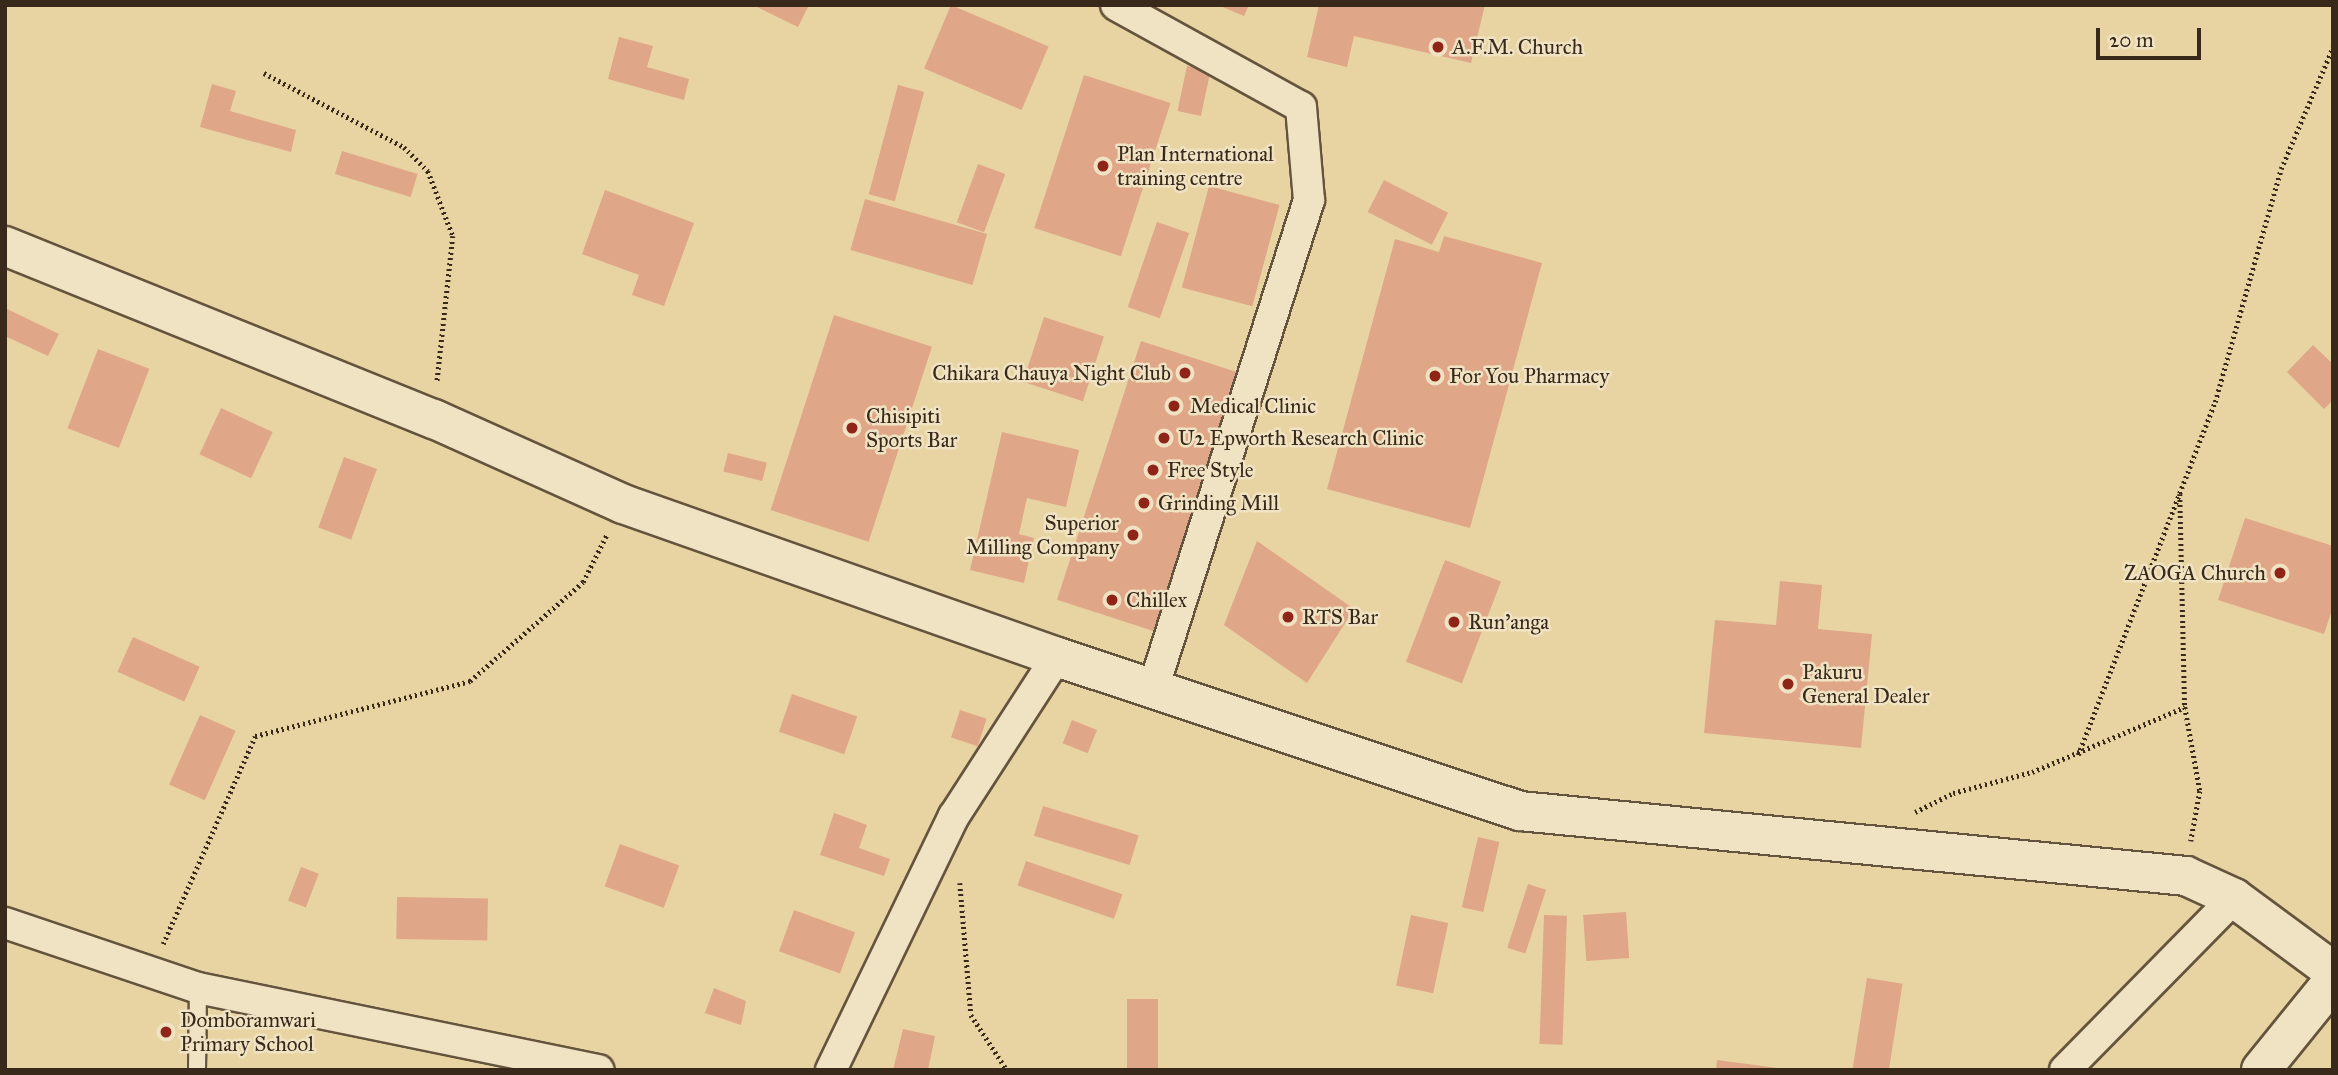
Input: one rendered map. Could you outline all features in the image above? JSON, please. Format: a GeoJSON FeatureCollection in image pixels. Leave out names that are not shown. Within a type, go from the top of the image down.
{"type":"FeatureCollection","features":[{"type":"Feature","properties":{"kind":"street"},"geometry":{"type":"LineString","coordinates":[[1116,5],[1300,107],[1309,200],[1153,690]]}},
{"type":"Feature","properties":{"kind":"street"},"geometry":{"type":"LineString","coordinates":[[5,246],[434,419],[623,504],[1153,690],[1520,811],[2186,876],[2234,898],[2333,971]]}},
{"type":"Feature","properties":{"kind":"street"},"geometry":{"type":"LineString","coordinates":[[831,1070],[954,816],[1057,657]]}},
{"type":"Feature","properties":{"kind":"street"},"geometry":{"type":"LineString","coordinates":[[2065,1070],[2234,898]]}},
{"type":"Feature","properties":{"kind":"street"},"geometry":{"type":"LineString","coordinates":[[5,923],[198,988],[600,1070]]}},
{"type":"Feature","properties":{"kind":"street"},"geometry":{"type":"LineString","coordinates":[[2261,1070],[2333,981]]}},
{"type":"Feature","properties":{"kind":"lane"},"geometry":{"type":"LineString","coordinates":[[197,1070],[198,988]]}},
{"type":"Feature","properties":{"kind":"path"},"geometry":{"type":"LineString","coordinates":[[2078,755],[2215,402],[2281,169],[2333,47]]}},
{"type":"Feature","properties":{"kind":"path"},"geometry":{"type":"LineString","coordinates":[[264,73],[404,147],[428,171],[453,236],[434,419]]}},
{"type":"Feature","properties":{"kind":"path"},"geometry":{"type":"LineString","coordinates":[[2180,492],[2185,707],[2200,791],[2186,876]]}},
{"type":"Feature","properties":{"kind":"path"},"geometry":{"type":"LineString","coordinates":[[150,973],[255,736],[470,681],[583,582],[623,504]]}},
{"type":"Feature","properties":{"kind":"path"},"geometry":{"type":"LineString","coordinates":[[1905,816],[1953,793],[2032,772],[2078,755],[2185,707]]}},
{"type":"Feature","properties":{"kind":"path"},"geometry":{"type":"LineString","coordinates":[[954,816],[971,1015],[1007,1070]]}},
{"type":"Feature","properties":{"kind":"building"},"geometry":{"type":"Polygon","coordinates":[[[753,5],[809,5],[798,27],[753,5]]]}},
{"type":"Feature","properties":{"kind":"building"},"geometry":{"type":"Polygon","coordinates":[[[951,5],[1049,46],[1022,110],[924,69],[951,5]]]}},
{"type":"Feature","properties":{"kind":"building"},"geometry":{"type":"Polygon","coordinates":[[[1218,5],[1249,5],[1244,16],[1218,5]]]}},
{"type":"Feature","properties":{"kind":"building","name":"A.F.M. Church"},"geometry":{"type":"Polygon","coordinates":[[[1319,5],[1485,5],[1471,63],[1354,36],[1347,67],[1307,57],[1319,5]]]}},
{"type":"Feature","properties":{"kind":"building"},"geometry":{"type":"Polygon","coordinates":[[[619,37],[653,46],[647,67],[689,79],[684,100],[608,79],[619,37]]]}},
{"type":"Feature","properties":{"kind":"building"},"geometry":{"type":"Polygon","coordinates":[[[1187,66],[1210,71],[1201,116],[1177,111],[1187,66]]]}},
{"type":"Feature","properties":{"kind":"building","name":"Plan International training centre"},"geometry":{"type":"Polygon","coordinates":[[[1084,75],[1171,103],[1121,256],[1034,228],[1084,75]]]}},
{"type":"Feature","properties":{"kind":"building"},"geometry":{"type":"Polygon","coordinates":[[[212,84],[236,91],[230,111],[296,130],[291,152],[200,127],[212,84]]]}},
{"type":"Feature","properties":{"kind":"building"},"geometry":{"type":"Polygon","coordinates":[[[898,85],[924,92],[895,201],[869,194],[898,85]]]}},
{"type":"Feature","properties":{"kind":"building"},"geometry":{"type":"Polygon","coordinates":[[[342,151],[418,174],[411,197],[335,174],[342,151]]]}},
{"type":"Feature","properties":{"kind":"building"},"geometry":{"type":"Polygon","coordinates":[[[978,164],[1005,174],[984,232],[957,222],[978,164]]]}},
{"type":"Feature","properties":{"kind":"building"},"geometry":{"type":"Polygon","coordinates":[[[1384,180],[1448,213],[1432,245],[1368,212],[1384,180]]]}},
{"type":"Feature","properties":{"kind":"building"},"geometry":{"type":"Polygon","coordinates":[[[1209,186],[1280,205],[1252,306],[1182,287],[1209,186]]]}},
{"type":"Feature","properties":{"kind":"building"},"geometry":{"type":"Polygon","coordinates":[[[605,190],[694,223],[664,306],[632,295],[639,275],[582,254],[605,190]]]}},
{"type":"Feature","properties":{"kind":"building"},"geometry":{"type":"Polygon","coordinates":[[[865,199],[987,234],[972,285],[850,250],[865,199]]]}},
{"type":"Feature","properties":{"kind":"building"},"geometry":{"type":"Polygon","coordinates":[[[1157,222],[1189,233],[1160,318],[1128,307],[1157,222]]]}},
{"type":"Feature","properties":{"kind":"building","name":"For You Pharmacy"},"geometry":{"type":"Polygon","coordinates":[[[1444,236],[1542,263],[1470,528],[1327,489],[1395,239],[1439,252],[1444,236]]]}},
{"type":"Feature","properties":{"kind":"building"},"geometry":{"type":"Polygon","coordinates":[[[5,308],[59,334],[48,356],[5,336],[5,308]]]}},
{"type":"Feature","properties":{"kind":"building","name":"Chisipiti Sports Bar"},"geometry":{"type":"Polygon","coordinates":[[[834,315],[932,347],[869,542],[771,510],[834,315]]]}},
{"type":"Feature","properties":{"kind":"building"},"geometry":{"type":"Polygon","coordinates":[[[1044,317],[1104,336],[1083,401],[1023,382],[1044,317]]]}},
{"type":"Feature","properties":{"kind":"building"},"geometry":{"type":"Polygon","coordinates":[[[1141,341],[1239,373],[1155,632],[1057,600],[1141,341]]]}},
{"type":"Feature","properties":{"kind":"building"},"geometry":{"type":"Polygon","coordinates":[[[2313,345],[2333,364],[2333,400],[2324,409],[2287,372],[2313,345]]]}},
{"type":"Feature","properties":{"kind":"building"},"geometry":{"type":"Polygon","coordinates":[[[98,349],[149,369],[119,448],[68,428],[98,349]]]}},
{"type":"Feature","properties":{"kind":"building"},"geometry":{"type":"Polygon","coordinates":[[[221,408],[273,432],[251,478],[199,454],[221,408]]]}},
{"type":"Feature","properties":{"kind":"building"},"geometry":{"type":"Polygon","coordinates":[[[1002,432],[1079,450],[1066,507],[1027,498],[1019,534],[1034,538],[1024,583],[970,570],[1002,432]]]}},
{"type":"Feature","properties":{"kind":"building"},"geometry":{"type":"Polygon","coordinates":[[[728,453],[767,463],[762,481],[723,471],[728,453]]]}},
{"type":"Feature","properties":{"kind":"building"},"geometry":{"type":"Polygon","coordinates":[[[344,457],[377,469],[351,539],[318,527],[344,457]]]}},
{"type":"Feature","properties":{"kind":"building","name":"ZAOGA Church"},"geometry":{"type":"Polygon","coordinates":[[[2245,518],[2333,546],[2333,607],[2324,634],[2218,600],[2245,518]]]}},
{"type":"Feature","properties":{"kind":"building","name":"RTS Bar"},"geometry":{"type":"Polygon","coordinates":[[[1257,541],[1354,609],[1307,683],[1224,625],[1257,541]]]}},
{"type":"Feature","properties":{"kind":"building","name":"Run'anga"},"geometry":{"type":"Polygon","coordinates":[[[1445,560],[1501,582],[1462,683],[1406,662],[1445,560]]]}},
{"type":"Feature","properties":{"kind":"building","name":"Pakuru General Dealer"},"geometry":{"type":"Polygon","coordinates":[[[1780,581],[1822,585],[1818,629],[1872,634],[1861,748],[1704,733],[1715,620],[1776,625],[1780,581]]]}},
{"type":"Feature","properties":{"kind":"building"},"geometry":{"type":"Polygon","coordinates":[[[133,637],[200,667],[184,701],[118,672],[133,637]]]}},
{"type":"Feature","properties":{"kind":"building"},"geometry":{"type":"Polygon","coordinates":[[[792,694],[857,716],[844,754],[779,732],[792,694]]]}},
{"type":"Feature","properties":{"kind":"building"},"geometry":{"type":"Polygon","coordinates":[[[960,710],[987,719],[978,746],[951,738],[960,710]]]}},
{"type":"Feature","properties":{"kind":"building"},"geometry":{"type":"Polygon","coordinates":[[[200,715],[236,731],[205,800],[169,784],[200,715]]]}},
{"type":"Feature","properties":{"kind":"building"},"geometry":{"type":"Polygon","coordinates":[[[1072,720],[1097,730],[1088,753],[1063,743],[1072,720]]]}},
{"type":"Feature","properties":{"kind":"building"},"geometry":{"type":"Polygon","coordinates":[[[1043,806],[1139,835],[1130,865],[1034,836],[1043,806]]]}},
{"type":"Feature","properties":{"kind":"building"},"geometry":{"type":"Polygon","coordinates":[[[834,813],[867,825],[859,848],[890,859],[884,876],[820,855],[834,813]]]}},
{"type":"Feature","properties":{"kind":"building"},"geometry":{"type":"Polygon","coordinates":[[[1478,837],[1499,842],[1483,912],[1462,907],[1478,837]]]}},
{"type":"Feature","properties":{"kind":"building"},"geometry":{"type":"Polygon","coordinates":[[[620,844],[679,866],[664,908],[605,886],[620,844]]]}},
{"type":"Feature","properties":{"kind":"building"},"geometry":{"type":"Polygon","coordinates":[[[1026,861],[1122,894],[1114,919],[1018,886],[1026,861]]]}},
{"type":"Feature","properties":{"kind":"building"},"geometry":{"type":"Polygon","coordinates":[[[301,867],[319,874],[306,907],[288,901],[301,867]]]}},
{"type":"Feature","properties":{"kind":"building"},"geometry":{"type":"Polygon","coordinates":[[[1528,884],[1546,890],[1525,954],[1507,948],[1528,884]]]}},
{"type":"Feature","properties":{"kind":"building"},"geometry":{"type":"Polygon","coordinates":[[[397,897],[488,899],[487,941],[396,939],[397,897]]]}},
{"type":"Feature","properties":{"kind":"building"},"geometry":{"type":"Polygon","coordinates":[[[794,910],[855,932],[840,974],[779,951],[794,910]]]}},
{"type":"Feature","properties":{"kind":"building"},"geometry":{"type":"Polygon","coordinates":[[[1626,912],[1629,958],[1586,961],[1583,915],[1626,912]]]}},
{"type":"Feature","properties":{"kind":"building"},"geometry":{"type":"Polygon","coordinates":[[[1411,915],[1448,923],[1433,993],[1396,985],[1411,915]]]}},
{"type":"Feature","properties":{"kind":"building"},"geometry":{"type":"Polygon","coordinates":[[[1544,915],[1567,916],[1562,1045],[1539,1044],[1544,915]]]}},
{"type":"Feature","properties":{"kind":"building"},"geometry":{"type":"Polygon","coordinates":[[[1867,978],[1903,984],[1889,1070],[1852,1070],[1867,978]]]}},
{"type":"Feature","properties":{"kind":"building"},"geometry":{"type":"Polygon","coordinates":[[[714,988],[746,1001],[741,1025],[705,1013],[714,988]]]}},
{"type":"Feature","properties":{"kind":"building"},"geometry":{"type":"Polygon","coordinates":[[[1127,999],[1158,999],[1158,1068],[1127,1068],[1127,999]]]}},
{"type":"Feature","properties":{"kind":"building"},"geometry":{"type":"Polygon","coordinates":[[[903,1029],[935,1036],[928,1070],[893,1070],[903,1029]]]}},
{"type":"Feature","properties":{"kind":"building"},"geometry":{"type":"Polygon","coordinates":[[[1717,1060],[1778,1068],[1778,1070],[1716,1070],[1717,1060]]]}},
{"type":"Feature","properties":{"kind":"place","name":"A.F.M. Church"},"geometry":{"type":"Point","coordinates":[1438,47]}},
{"type":"Feature","properties":{"kind":"place","name":"Plan International training centre"},"geometry":{"type":"Point","coordinates":[1103,166]}},
{"type":"Feature","properties":{"kind":"place","name":"Chikara Chauya Night Club"},"geometry":{"type":"Point","coordinates":[1185,373]}},
{"type":"Feature","properties":{"kind":"place","name":"For You Pharmacy"},"geometry":{"type":"Point","coordinates":[1435,376]}},
{"type":"Feature","properties":{"kind":"place","name":"Medical Clinic"},"geometry":{"type":"Point","coordinates":[1174,406]}},
{"type":"Feature","properties":{"kind":"place","name":"Chisipiti Sports Bar"},"geometry":{"type":"Point","coordinates":[852,428]}},
{"type":"Feature","properties":{"kind":"place","name":"U2 Epworth Research Clinic"},"geometry":{"type":"Point","coordinates":[1164,438]}},
{"type":"Feature","properties":{"kind":"place","name":"Free Style"},"geometry":{"type":"Point","coordinates":[1153,470]}},
{"type":"Feature","properties":{"kind":"place","name":"Grinding Mill"},"geometry":{"type":"Point","coordinates":[1144,503]}},
{"type":"Feature","properties":{"kind":"place","name":"Superior Milling Company"},"geometry":{"type":"Point","coordinates":[1133,535]}},
{"type":"Feature","properties":{"kind":"place","name":"ZAOGA Church"},"geometry":{"type":"Point","coordinates":[2280,573]}},
{"type":"Feature","properties":{"kind":"place","name":"Chillex"},"geometry":{"type":"Point","coordinates":[1112,600]}},
{"type":"Feature","properties":{"kind":"place","name":"RTS Bar"},"geometry":{"type":"Point","coordinates":[1288,617]}},
{"type":"Feature","properties":{"kind":"place","name":"Run'anga"},"geometry":{"type":"Point","coordinates":[1454,622]}},
{"type":"Feature","properties":{"kind":"place","name":"Pakuru General Dealer"},"geometry":{"type":"Point","coordinates":[1788,684]}},
{"type":"Feature","properties":{"kind":"place","name":"Domboramwari Primary School"},"geometry":{"type":"Point","coordinates":[166,1032]}}]}
